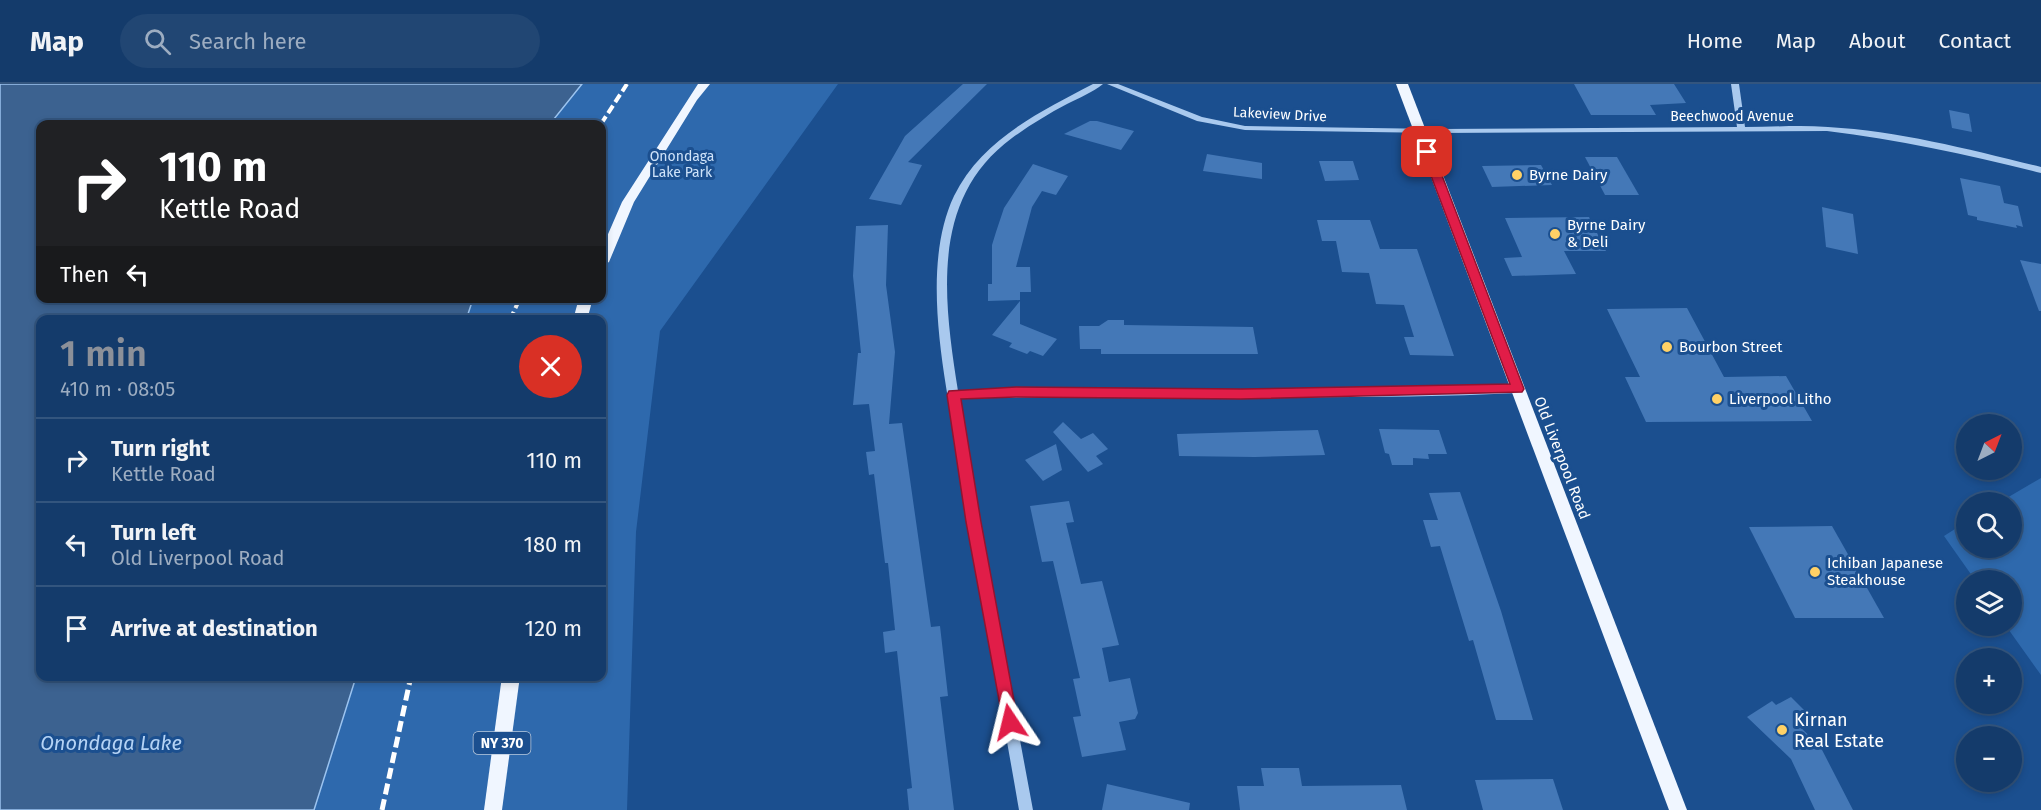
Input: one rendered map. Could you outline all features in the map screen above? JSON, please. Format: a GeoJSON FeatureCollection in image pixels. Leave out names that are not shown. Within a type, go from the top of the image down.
{"type":"FeatureCollection","features":[{"type":"Feature","properties":{"kind":"main road"},"geometry":{"type":"LineString","coordinates":[[606,253],[628,202],[692,99],[704,84]]}},
{"type":"Feature","properties":{"kind":"main road","name":"Old Liverpool Road"},"geometry":{"type":"LineString","coordinates":[[1402,84],[1678,810]]}},
{"type":"Feature","properties":{"kind":"main road","name":"NY 370"},"geometry":{"type":"LineString","coordinates":[[493,810],[510,681]]}},
{"type":"Feature","properties":{"kind":"street"},"geometry":{"type":"LineString","coordinates":[[1026,810],[974,522],[954,395],[945,325],[942,277],[946,237],[954,207],[963,187],[980,161],[1001,141],[1033,118],[1099,84]]}},
{"type":"Feature","properties":{"kind":"street","name":"Lakeview Drive"},"geometry":{"type":"LineString","coordinates":[[1111,84],[1200,119],[1245,128],[1419,130]]}},
{"type":"Feature","properties":{"kind":"street"},"geometry":{"type":"LineString","coordinates":[[1735,84],[1741,130]]}},
{"type":"Feature","properties":{"kind":"street","name":"Beechwood Avenue"},"geometry":{"type":"LineString","coordinates":[[1419,130],[1827,129],[1869,133],[1933,145],[2041,170]]}},
{"type":"Feature","properties":{"kind":"street"},"geometry":{"type":"LineString","coordinates":[[954,395],[1016,392],[1299,393],[1518,389]]}},
{"type":"Feature","properties":{"kind":"green space","name":"Onondaga Lake Park"},"geometry":{"type":"Polygon","coordinates":[[[582,84],[838,84],[660,331],[636,532],[627,810],[314,810],[355,681],[606,681],[606,315],[467,315],[472,303],[606,303],[606,120],[553,120],[582,84]]]}},
{"type":"Feature","properties":{"kind":"green space"},"geometry":{"type":"Polygon","coordinates":[[[2041,478],[2041,675],[2013,636],[2022,636],[2022,570],[1968,570],[1960,558],[2022,558],[2022,492],[2017,492],[2041,478]]]}},
{"type":"Feature","properties":{"kind":"green space"},"geometry":{"type":"Polygon","coordinates":[[[1956,528],[1956,553],[1944,536],[1956,528]]]}},
{"type":"Feature","properties":{"kind":"water","name":"Onondaga Lake"},"geometry":{"type":"Polygon","coordinates":[[[0,84],[582,84],[553,120],[36,120],[36,303],[472,303],[468,315],[36,315],[36,681],[355,681],[314,810],[0,810],[0,84]]]}},
{"type":"Feature","properties":{"kind":"building"},"geometry":{"type":"Polygon","coordinates":[[[963,84],[987,84],[908,162],[922,165],[901,205],[869,199],[905,136],[963,84]]]}},
{"type":"Feature","properties":{"kind":"building"},"geometry":{"type":"Polygon","coordinates":[[[1574,84],[1674,84],[1686,103],[1650,105],[1656,115],[1591,115],[1574,84]]]}},
{"type":"Feature","properties":{"kind":"building"},"geometry":{"type":"Polygon","coordinates":[[[1949,110],[1969,114],[1972,132],[1952,128],[1949,110]]]}},
{"type":"Feature","properties":{"kind":"building"},"geometry":{"type":"Polygon","coordinates":[[[1090,121],[1134,131],[1121,150],[1064,134],[1090,121]]]}},
{"type":"Feature","properties":{"kind":"building"},"geometry":{"type":"Polygon","coordinates":[[[1207,154],[1262,163],[1262,179],[1203,171],[1207,154]]]}},
{"type":"Feature","properties":{"kind":"building"},"geometry":{"type":"Polygon","coordinates":[[[1585,157],[1617,157],[1639,195],[1605,195],[1585,157]]]}},
{"type":"Feature","properties":{"kind":"building"},"geometry":{"type":"Polygon","coordinates":[[[1319,161],[1353,161],[1359,180],[1325,181],[1319,161]]]}},
{"type":"Feature","properties":{"kind":"building"},"geometry":{"type":"Polygon","coordinates":[[[1033,164],[1068,176],[1056,195],[1042,191],[1032,207],[1016,267],[1030,267],[1031,292],[1020,292],[1020,300],[988,301],[988,284],[992,284],[992,245],[996,232],[1004,208],[1033,164]]]}},
{"type":"Feature","properties":{"kind":"building","name":"Byrne Dairy"},"geometry":{"type":"Polygon","coordinates":[[[1541,165],[1552,185],[1492,187],[1482,166],[1541,165]]]}},
{"type":"Feature","properties":{"kind":"building"},"geometry":{"type":"Polygon","coordinates":[[[1960,178],[2000,186],[2004,203],[2018,206],[2023,227],[2016,225],[2017,228],[1977,220],[1977,217],[1968,215],[1960,178]]]}},
{"type":"Feature","properties":{"kind":"building"},"geometry":{"type":"Polygon","coordinates":[[[1822,207],[1853,214],[1858,254],[1826,247],[1822,207]]]}},
{"type":"Feature","properties":{"kind":"building","name":"Byrne Dairy & Deli"},"geometry":{"type":"Polygon","coordinates":[[[1589,217],[1606,251],[1564,251],[1576,274],[1512,276],[1504,258],[1522,257],[1505,218],[1589,217]]]}},
{"type":"Feature","properties":{"kind":"building"},"geometry":{"type":"Polygon","coordinates":[[[1317,220],[1370,220],[1380,249],[1417,249],[1454,356],[1410,355],[1404,337],[1414,337],[1404,305],[1376,304],[1369,273],[1342,272],[1336,241],[1322,241],[1317,220]]]}},
{"type":"Feature","properties":{"kind":"building"},"geometry":{"type":"Polygon","coordinates":[[[888,225],[886,285],[895,352],[889,424],[902,423],[931,627],[940,626],[948,696],[940,697],[954,810],[909,810],[907,789],[912,788],[897,651],[885,653],[883,632],[895,630],[888,563],[885,563],[874,474],[869,475],[866,452],[875,451],[869,404],[853,405],[858,353],[861,353],[853,276],[856,226],[888,225]]]}},
{"type":"Feature","properties":{"kind":"building"},"geometry":{"type":"Polygon","coordinates":[[[2020,260],[2041,264],[2041,311],[2039,311],[2020,260]]]}},
{"type":"Feature","properties":{"kind":"building"},"geometry":{"type":"Polygon","coordinates":[[[1020,301],[1020,324],[1057,339],[1043,356],[1030,351],[1027,354],[1009,347],[1012,343],[992,335],[1020,301]]]}},
{"type":"Feature","properties":{"kind":"building"},"geometry":{"type":"Polygon","coordinates":[[[1687,308],[1724,377],[1786,376],[1812,421],[1646,422],[1625,377],[1640,377],[1607,309],[1687,308]]]}},
{"type":"Feature","properties":{"kind":"building"},"geometry":{"type":"Polygon","coordinates":[[[1108,320],[1124,320],[1124,325],[1253,327],[1258,354],[1101,354],[1101,349],[1080,349],[1079,326],[1099,326],[1108,320]]]}},
{"type":"Feature","properties":{"kind":"building"},"geometry":{"type":"Polygon","coordinates":[[[1063,422],[1081,439],[1093,433],[1108,449],[1096,456],[1103,464],[1088,472],[1053,432],[1063,422]]]}},
{"type":"Feature","properties":{"kind":"building"},"geometry":{"type":"Polygon","coordinates":[[[1379,429],[1439,430],[1447,454],[1428,454],[1429,459],[1413,458],[1413,465],[1392,465],[1389,454],[1385,453],[1379,429]]]}},
{"type":"Feature","properties":{"kind":"building"},"geometry":{"type":"Polygon","coordinates":[[[1318,430],[1325,455],[1179,456],[1177,434],[1318,430]]]}},
{"type":"Feature","properties":{"kind":"building"},"geometry":{"type":"Polygon","coordinates":[[[1056,444],[1062,470],[1043,481],[1025,460],[1056,444]]]}},
{"type":"Feature","properties":{"kind":"building"},"geometry":{"type":"Polygon","coordinates":[[[1460,492],[1501,611],[1533,720],[1496,720],[1473,640],[1469,641],[1440,546],[1431,547],[1423,520],[1438,520],[1429,493],[1460,492]]]}},
{"type":"Feature","properties":{"kind":"building"},"geometry":{"type":"Polygon","coordinates":[[[1069,501],[1074,522],[1066,523],[1081,584],[1102,581],[1119,645],[1102,648],[1109,682],[1130,678],[1138,713],[1135,719],[1119,722],[1126,750],[1082,757],[1073,717],[1081,716],[1073,679],[1080,678],[1053,561],[1042,562],[1030,506],[1069,501]]]}},
{"type":"Feature","properties":{"kind":"building","name":"Ichiban Japanese Steakhouse"},"geometry":{"type":"Polygon","coordinates":[[[1832,526],[1884,618],[1795,618],[1749,527],[1832,526]]]}},
{"type":"Feature","properties":{"kind":"building"},"geometry":{"type":"Polygon","coordinates":[[[1791,697],[1812,718],[1799,726],[1820,746],[1853,810],[1815,810],[1791,759],[1747,717],[1772,701],[1776,705],[1791,697]]]}},
{"type":"Feature","properties":{"kind":"building"},"geometry":{"type":"Polygon","coordinates":[[[1261,768],[1299,768],[1302,786],[1401,785],[1407,810],[1240,810],[1237,786],[1264,786],[1261,768]]]}},
{"type":"Feature","properties":{"kind":"building"},"geometry":{"type":"Polygon","coordinates":[[[1553,779],[1563,810],[1483,810],[1475,780],[1553,779]]]}},
{"type":"Feature","properties":{"kind":"building"},"geometry":{"type":"Polygon","coordinates":[[[1107,784],[1190,803],[1189,810],[1102,810],[1107,784]]]}},
{"type":"Feature","properties":{"kind":"railway"},"geometry":{"type":"LineString","coordinates":[[604,120],[627,84]]}},
{"type":"Feature","properties":{"kind":"railway"},"geometry":{"type":"LineString","coordinates":[[512,315],[518,303]]}},
{"type":"Feature","properties":{"kind":"railway"},"geometry":{"type":"LineString","coordinates":[[382,810],[410,681]]}},
{"type":"Feature","properties":{"kind":"place","name":"Byrne Dairy"},"geometry":{"type":"Point","coordinates":[1517,175]}},
{"type":"Feature","properties":{"kind":"place","name":"Byrne Dairy & Deli"},"geometry":{"type":"Point","coordinates":[1555,234]}},
{"type":"Feature","properties":{"kind":"place","name":"Bourbon Street"},"geometry":{"type":"Point","coordinates":[1667,347]}},
{"type":"Feature","properties":{"kind":"place","name":"Liverpool Litho"},"geometry":{"type":"Point","coordinates":[1717,399]}},
{"type":"Feature","properties":{"kind":"place","name":"Ichiban Japanese Steakhouse"},"geometry":{"type":"Point","coordinates":[1815,572]}},
{"type":"Feature","properties":{"kind":"place","name":"Kirnan Real Estate"},"geometry":{"type":"Point","coordinates":[1782,730]}},
{"type":"Feature","properties":{"kind":"route"},"geometry":{"type":"LineString","coordinates":[[1010,722],[954,395],[1016,392],[1241,394],[1518,389],[1427,152]]}}]}
